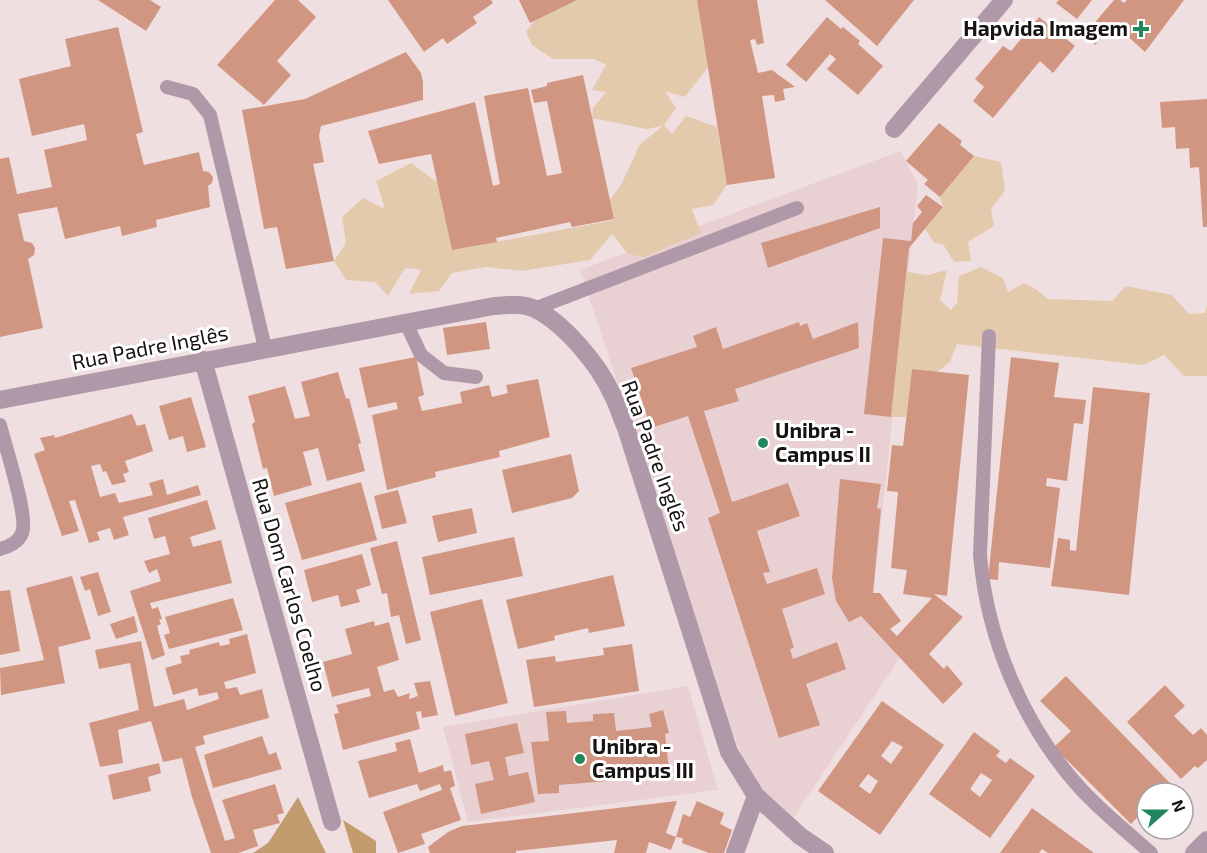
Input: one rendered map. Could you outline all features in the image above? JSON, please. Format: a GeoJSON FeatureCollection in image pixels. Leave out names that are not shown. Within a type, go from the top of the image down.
{"type":"FeatureCollection","features":[{"type":"Feature","properties":{"kind":"street"},"geometry":{"type":"LineString","coordinates":[[894,129],[1004,0]]}},
{"type":"Feature","properties":{"kind":"street","name":"Rua Padre Inglês"},"geometry":{"type":"LineString","coordinates":[[0,400],[494,306],[516,305],[534,309],[557,324],[581,347],[612,392],[626,429],[729,752],[756,796],[800,836],[825,853]]}},
{"type":"Feature","properties":{"kind":"street","name":"Rua Dom Carlos Coelho"},"geometry":{"type":"LineString","coordinates":[[203,360],[332,822]]}},
{"type":"Feature","properties":{"kind":"street"},"geometry":{"type":"LineString","coordinates":[[735,853],[756,796]]}},
{"type":"Feature","properties":{"kind":"street"},"geometry":{"type":"LineString","coordinates":[[1194,853],[1207,840]]}},
{"type":"Feature","properties":{"kind":"lane"},"geometry":{"type":"LineString","coordinates":[[167,87],[193,94],[210,114],[266,348]]}},
{"type":"Feature","properties":{"kind":"lane"},"geometry":{"type":"LineString","coordinates":[[534,309],[797,208]]}},
{"type":"Feature","properties":{"kind":"lane"},"geometry":{"type":"LineString","coordinates":[[406,322],[421,355],[444,374],[476,377]]}},
{"type":"Feature","properties":{"kind":"lane"},"geometry":{"type":"LineString","coordinates":[[989,336],[980,555],[982,579],[1001,655],[1019,699],[1060,763],[1079,788],[1151,853]]}},
{"type":"Feature","properties":{"kind":"lane"},"geometry":{"type":"LineString","coordinates":[[0,425],[23,515],[23,532],[15,542],[0,549]]}},
{"type":"Feature","properties":{"kind":"shaded area"},"geometry":{"type":"Polygon","coordinates":[[[577,0],[697,0],[708,67],[685,97],[665,91],[676,108],[664,125],[672,134],[686,116],[717,127],[727,185],[713,205],[692,209],[701,233],[644,257],[628,254],[612,234],[590,260],[522,271],[486,267],[452,273],[439,291],[409,294],[421,270],[405,268],[388,296],[375,282],[346,280],[334,261],[346,243],[342,217],[363,198],[385,209],[376,181],[411,163],[438,183],[452,250],[614,220],[610,200],[622,183],[640,144],[663,126],[646,129],[592,118],[593,108],[606,92],[592,90],[606,65],[594,59],[553,59],[532,45],[526,32],[535,20],[577,0]]]}},
{"type":"Feature","properties":{"kind":"shaded area","name":"Unibra - Campus II"},"geometry":{"type":"Polygon","coordinates":[[[901,151],[918,185],[871,615],[905,650],[794,817],[761,790],[745,764],[580,270],[901,151]]]}},
{"type":"Feature","properties":{"kind":"shaded area"},"geometry":{"type":"Polygon","coordinates":[[[974,156],[1001,162],[1005,191],[991,209],[994,226],[968,242],[971,261],[954,262],[943,244],[934,243],[925,229],[943,207],[940,197],[974,156]]]}},
{"type":"Feature","properties":{"kind":"shaded area"},"geometry":{"type":"Polygon","coordinates":[[[981,267],[1003,278],[1008,292],[1024,283],[1048,299],[1112,301],[1126,286],[1172,295],[1189,314],[1205,313],[1207,305],[1207,376],[1184,376],[1164,355],[1143,365],[957,344],[950,362],[937,372],[912,369],[906,417],[891,417],[907,272],[928,275],[947,270],[940,300],[951,310],[957,303],[959,276],[981,267]]]}},
{"type":"Feature","properties":{"kind":"shaded area","name":"Unibra - Campus III"},"geometry":{"type":"Polygon","coordinates":[[[688,686],[718,790],[468,822],[443,727],[688,686]]]}},
{"type":"Feature","properties":{"kind":"shaded area"},"geometry":{"type":"Polygon","coordinates":[[[298,797],[326,853],[253,853],[268,843],[298,797]]]}},
{"type":"Feature","properties":{"kind":"shaded area"},"geometry":{"type":"Polygon","coordinates":[[[343,820],[376,841],[376,853],[353,853],[343,820]]]}},
{"type":"Feature","properties":{"kind":"building"},"geometry":{"type":"Polygon","coordinates":[[[98,0],[150,0],[161,7],[146,31],[98,0]]]}},
{"type":"Feature","properties":{"kind":"building"},"geometry":{"type":"Polygon","coordinates":[[[275,0],[298,0],[316,17],[277,61],[291,75],[264,105],[217,65],[275,0]]]}},
{"type":"Feature","properties":{"kind":"building"},"geometry":{"type":"Polygon","coordinates":[[[388,0],[491,0],[493,3],[473,17],[477,23],[447,44],[443,38],[424,52],[388,0]]]}},
{"type":"Feature","properties":{"kind":"building"},"geometry":{"type":"Polygon","coordinates":[[[519,0],[577,0],[530,23],[519,0]]]}},
{"type":"Feature","properties":{"kind":"building"},"geometry":{"type":"Polygon","coordinates":[[[697,0],[757,0],[764,43],[757,45],[755,39],[750,40],[758,73],[772,70],[795,87],[783,89],[785,100],[775,102],[774,95],[762,96],[775,178],[727,185],[697,0]]]}},
{"type":"Feature","properties":{"kind":"building"},"geometry":{"type":"Polygon","coordinates":[[[825,0],[914,0],[877,46],[825,0]]]}},
{"type":"Feature","properties":{"kind":"building"},"geometry":{"type":"Polygon","coordinates":[[[1059,0],[1092,0],[1077,19],[1056,3],[1059,0]]]}},
{"type":"Feature","properties":{"kind":"building","name":"Hapvida Imagem"},"geometry":{"type":"Polygon","coordinates":[[[1114,0],[1124,3],[1127,0],[1184,0],[1145,52],[1114,24],[1095,45],[1085,34],[1114,0]]]}},
{"type":"Feature","properties":{"kind":"building"},"geometry":{"type":"Polygon","coordinates":[[[827,17],[860,41],[858,44],[883,66],[858,95],[827,69],[836,59],[830,54],[806,82],[786,65],[827,17]]]}},
{"type":"Feature","properties":{"kind":"building"},"geometry":{"type":"Polygon","coordinates":[[[1039,17],[1075,46],[1053,73],[1040,61],[993,118],[973,101],[984,87],[975,79],[1003,46],[1011,51],[1039,17]]]}},
{"type":"Feature","properties":{"kind":"building"},"geometry":{"type":"Polygon","coordinates":[[[118,27],[143,132],[136,134],[144,165],[199,152],[203,171],[209,172],[213,177],[212,183],[208,186],[210,207],[156,220],[157,227],[122,236],[120,226],[65,239],[57,207],[18,214],[24,241],[32,243],[35,248],[34,255],[28,259],[43,328],[0,337],[0,159],[9,157],[17,194],[52,187],[44,150],[87,140],[84,124],[32,136],[19,79],[71,66],[65,39],[118,27]]]}},
{"type":"Feature","properties":{"kind":"building"},"geometry":{"type":"Polygon","coordinates":[[[406,52],[421,73],[423,100],[321,126],[319,136],[324,162],[313,164],[334,261],[286,269],[277,227],[264,229],[242,110],[305,99],[406,52]]]}},
{"type":"Feature","properties":{"kind":"building"},"geometry":{"type":"Polygon","coordinates":[[[583,75],[614,219],[572,227],[570,222],[496,238],[497,242],[452,250],[431,154],[379,164],[368,131],[475,102],[493,186],[500,184],[484,96],[528,88],[547,176],[562,173],[547,101],[534,103],[531,90],[547,86],[547,83],[583,75]]]}},
{"type":"Feature","properties":{"kind":"building"},"geometry":{"type":"Polygon","coordinates":[[[1207,99],[1207,227],[1203,227],[1199,167],[1190,168],[1189,148],[1176,149],[1175,127],[1162,128],[1160,102],[1207,99]]]}},
{"type":"Feature","properties":{"kind":"building"},"geometry":{"type":"Polygon","coordinates":[[[939,123],[962,141],[960,145],[974,156],[940,197],[924,184],[928,180],[906,161],[939,123]]]}},
{"type":"Feature","properties":{"kind":"building"},"geometry":{"type":"Polygon","coordinates":[[[926,195],[943,207],[909,248],[891,417],[864,414],[883,238],[911,241],[913,223],[922,212],[917,206],[926,195]]]}},
{"type":"Feature","properties":{"kind":"building"},"geometry":{"type":"Polygon","coordinates":[[[880,207],[880,228],[768,268],[761,243],[880,207]]]}},
{"type":"Feature","properties":{"kind":"building"},"geometry":{"type":"Polygon","coordinates":[[[486,322],[490,349],[447,355],[443,328],[486,322]]]}},
{"type":"Feature","properties":{"kind":"building"},"geometry":{"type":"Polygon","coordinates":[[[799,322],[800,326],[807,323],[813,339],[858,322],[859,348],[735,389],[739,401],[704,411],[732,502],[788,483],[800,516],[757,531],[770,572],[763,573],[767,584],[817,568],[825,594],[782,609],[794,648],[790,649],[793,659],[837,642],[846,669],[806,684],[820,725],[779,738],[708,518],[720,513],[688,416],[651,428],[631,368],[697,347],[693,336],[716,327],[723,349],[799,322]]]}},
{"type":"Feature","properties":{"kind":"building"},"geometry":{"type":"Polygon","coordinates":[[[416,357],[424,395],[418,397],[422,411],[462,403],[460,392],[489,385],[492,397],[508,393],[506,385],[538,379],[550,437],[499,451],[500,457],[435,472],[436,477],[387,490],[372,415],[398,409],[396,402],[368,408],[359,368],[416,357]]]}},
{"type":"Feature","properties":{"kind":"building"},"geometry":{"type":"Polygon","coordinates":[[[1011,357],[1059,363],[1054,397],[1086,400],[1083,424],[1074,423],[1067,481],[1047,478],[1046,486],[1060,488],[1050,568],[999,562],[998,580],[988,579],[1011,357]]]}},
{"type":"Feature","properties":{"kind":"building"},"geometry":{"type":"Polygon","coordinates":[[[912,369],[969,375],[947,596],[934,594],[963,617],[929,654],[944,669],[947,665],[963,684],[943,704],[861,616],[849,622],[836,601],[832,578],[840,479],[881,484],[877,508],[881,509],[873,593],[880,593],[901,621],[890,629],[897,636],[932,598],[903,594],[907,570],[891,568],[898,492],[887,491],[892,445],[903,446],[912,369]]]}},
{"type":"Feature","properties":{"kind":"building"},"geometry":{"type":"Polygon","coordinates":[[[338,372],[346,399],[349,398],[361,443],[358,444],[365,471],[327,481],[318,448],[303,452],[312,485],[274,496],[267,468],[263,469],[248,396],[285,386],[295,419],[310,416],[301,382],[338,372]]]}},
{"type":"Feature","properties":{"kind":"building"},"geometry":{"type":"Polygon","coordinates":[[[1093,387],[1150,393],[1129,595],[1051,586],[1058,538],[1070,540],[1070,550],[1076,551],[1093,387]]]}},
{"type":"Feature","properties":{"kind":"building"},"geometry":{"type":"Polygon","coordinates":[[[191,397],[206,447],[187,452],[183,436],[169,440],[159,406],[191,397]]]}},
{"type":"Feature","properties":{"kind":"building"},"geometry":{"type":"Polygon","coordinates":[[[132,414],[137,426],[145,424],[153,451],[125,461],[129,472],[123,474],[126,482],[112,485],[100,464],[91,466],[100,497],[115,493],[119,503],[153,495],[149,483],[163,479],[167,495],[198,485],[201,495],[123,517],[129,535],[114,540],[110,528],[97,532],[100,540],[89,543],[75,500],[69,501],[79,531],[62,536],[34,454],[45,450],[40,438],[54,435],[55,438],[132,414]]]}},
{"type":"Feature","properties":{"kind":"building"},"geometry":{"type":"Polygon","coordinates":[[[571,454],[579,491],[572,498],[512,513],[502,470],[571,454]]]}},
{"type":"Feature","properties":{"kind":"building"},"geometry":{"type":"Polygon","coordinates":[[[361,482],[377,540],[302,560],[285,503],[361,482]]]}},
{"type":"Feature","properties":{"kind":"building"},"geometry":{"type":"Polygon","coordinates":[[[398,490],[407,523],[382,529],[374,496],[398,490]]]}},
{"type":"Feature","properties":{"kind":"building"},"geometry":{"type":"Polygon","coordinates":[[[207,500],[216,529],[190,537],[193,547],[221,540],[232,583],[150,603],[152,609],[158,607],[162,619],[159,620],[161,624],[157,626],[165,655],[152,660],[130,591],[161,581],[157,569],[149,573],[144,561],[170,554],[165,536],[154,539],[148,518],[207,500]]]}},
{"type":"Feature","properties":{"kind":"building"},"geometry":{"type":"Polygon","coordinates":[[[472,508],[477,533],[438,542],[432,516],[472,508]]]}},
{"type":"Feature","properties":{"kind":"building"},"geometry":{"type":"Polygon","coordinates":[[[514,537],[523,576],[430,595],[422,557],[514,537]]]}},
{"type":"Feature","properties":{"kind":"building"},"geometry":{"type":"Polygon","coordinates":[[[397,541],[421,640],[406,644],[399,615],[391,617],[387,593],[382,594],[370,548],[397,541]]]}},
{"type":"Feature","properties":{"kind":"building"},"geometry":{"type":"Polygon","coordinates":[[[362,554],[371,585],[356,590],[360,602],[341,607],[338,595],[312,602],[304,570],[362,554]]]}},
{"type":"Feature","properties":{"kind":"building"},"geometry":{"type":"Polygon","coordinates":[[[98,572],[111,612],[98,616],[90,589],[85,591],[80,577],[98,572]]]}},
{"type":"Feature","properties":{"kind":"building"},"geometry":{"type":"Polygon","coordinates":[[[613,575],[625,626],[589,633],[588,628],[554,636],[555,640],[518,649],[506,600],[613,575]]]}},
{"type":"Feature","properties":{"kind":"building"},"geometry":{"type":"Polygon","coordinates":[[[72,576],[91,639],[58,647],[65,683],[1,695],[0,668],[44,660],[26,588],[72,576]]]}},
{"type":"Feature","properties":{"kind":"building"},"geometry":{"type":"Polygon","coordinates":[[[10,590],[20,651],[0,655],[0,591],[10,590]]]}},
{"type":"Feature","properties":{"kind":"building"},"geometry":{"type":"Polygon","coordinates":[[[233,598],[243,630],[169,649],[164,635],[170,633],[165,617],[233,598]]]}},
{"type":"Feature","properties":{"kind":"building"},"geometry":{"type":"Polygon","coordinates":[[[482,599],[508,703],[455,716],[430,612],[482,599]]]}},
{"type":"Feature","properties":{"kind":"building"},"geometry":{"type":"Polygon","coordinates":[[[134,616],[138,632],[116,639],[110,624],[134,616]]]}},
{"type":"Feature","properties":{"kind":"building"},"geometry":{"type":"Polygon","coordinates":[[[374,621],[375,626],[389,622],[399,660],[377,667],[384,692],[394,689],[398,697],[410,693],[409,699],[418,696],[414,683],[430,681],[438,715],[422,718],[421,711],[416,712],[420,729],[343,750],[334,714],[339,713],[336,705],[371,696],[369,688],[332,697],[323,662],[352,654],[345,629],[374,621]]]}},
{"type":"Feature","properties":{"kind":"building"},"geometry":{"type":"Polygon","coordinates":[[[247,634],[256,673],[224,682],[226,689],[237,687],[240,695],[262,689],[269,718],[203,736],[205,744],[195,747],[225,841],[235,838],[222,800],[275,784],[284,813],[277,815],[280,823],[253,830],[258,846],[238,853],[211,853],[192,797],[182,758],[163,762],[151,721],[118,730],[123,763],[100,767],[89,723],[139,710],[130,663],[99,669],[95,650],[141,641],[154,707],[184,699],[187,710],[219,699],[217,692],[199,696],[197,688],[173,695],[165,668],[182,663],[180,656],[190,654],[189,650],[219,642],[220,646],[230,644],[229,639],[247,634]]]}},
{"type":"Feature","properties":{"kind":"building"},"geometry":{"type":"Polygon","coordinates":[[[632,644],[639,691],[534,707],[526,660],[555,656],[556,662],[604,655],[603,648],[632,644]]]}},
{"type":"Feature","properties":{"kind":"building"},"geometry":{"type":"Polygon","coordinates":[[[1066,676],[1168,781],[1135,781],[1135,820],[1131,824],[1054,747],[1071,731],[1040,701],[1066,676]]]}},
{"type":"Feature","properties":{"kind":"building"},"geometry":{"type":"Polygon","coordinates":[[[1165,685],[1185,706],[1174,716],[1193,735],[1201,728],[1207,735],[1207,760],[1198,768],[1195,766],[1181,779],[1127,722],[1165,685]]]}},
{"type":"Feature","properties":{"kind":"building"},"geometry":{"type":"Polygon","coordinates":[[[882,701],[944,745],[880,835],[818,791],[882,701]],[[892,741],[881,756],[891,764],[903,747],[892,741]],[[868,774],[859,786],[870,794],[878,781],[868,774]]]}},
{"type":"Feature","properties":{"kind":"building"},"geometry":{"type":"Polygon","coordinates":[[[663,710],[669,733],[665,734],[669,769],[655,769],[658,777],[559,785],[559,793],[538,794],[531,742],[549,741],[546,712],[566,711],[567,723],[593,721],[593,714],[614,713],[616,731],[652,727],[649,714],[663,710]]]}},
{"type":"Feature","properties":{"kind":"building"},"geometry":{"type":"Polygon","coordinates":[[[517,723],[524,753],[505,757],[509,776],[528,772],[535,802],[481,814],[475,784],[494,780],[489,761],[471,765],[465,734],[517,723]]]}},
{"type":"Feature","properties":{"kind":"building"},"geometry":{"type":"Polygon","coordinates":[[[974,732],[1000,751],[996,756],[1006,763],[1010,758],[1035,776],[990,838],[929,794],[974,732]],[[981,773],[970,789],[980,797],[992,780],[981,773]]]}},
{"type":"Feature","properties":{"kind":"building"},"geometry":{"type":"Polygon","coordinates":[[[262,736],[269,755],[276,752],[282,769],[213,788],[204,755],[262,736]]]}},
{"type":"Feature","properties":{"kind":"building"},"geometry":{"type":"Polygon","coordinates":[[[410,739],[419,773],[443,765],[444,772],[451,770],[455,786],[450,788],[461,820],[421,834],[425,844],[398,853],[383,812],[442,790],[440,784],[420,791],[417,784],[369,798],[358,761],[397,751],[395,743],[410,739]]]}},
{"type":"Feature","properties":{"kind":"building"},"geometry":{"type":"Polygon","coordinates":[[[159,763],[161,773],[148,777],[151,791],[113,800],[108,775],[159,763]]]}},
{"type":"Feature","properties":{"kind":"building"},"geometry":{"type":"Polygon","coordinates":[[[677,801],[666,833],[676,837],[671,850],[649,842],[646,853],[614,853],[617,840],[516,851],[516,853],[430,853],[428,847],[448,832],[462,826],[677,801]]]}},
{"type":"Feature","properties":{"kind":"building"},"geometry":{"type":"Polygon","coordinates":[[[697,801],[724,813],[720,824],[732,830],[724,853],[709,853],[682,843],[683,838],[676,837],[683,814],[690,817],[697,801]]]}},
{"type":"Feature","properties":{"kind":"building"},"geometry":{"type":"Polygon","coordinates":[[[1032,808],[1094,853],[1048,853],[1042,849],[1039,853],[1000,853],[1032,808]]]}},
{"type":"Feature","properties":{"kind":"place","name":"Hapvida Imagem"},"geometry":{"type":"Point","coordinates":[1141,29]}},
{"type":"Feature","properties":{"kind":"place","name":"Unibra - Campus II"},"geometry":{"type":"Point","coordinates":[763,443]}},
{"type":"Feature","properties":{"kind":"place","name":"Unibra - Campus III"},"geometry":{"type":"Point","coordinates":[580,759]}}]}
